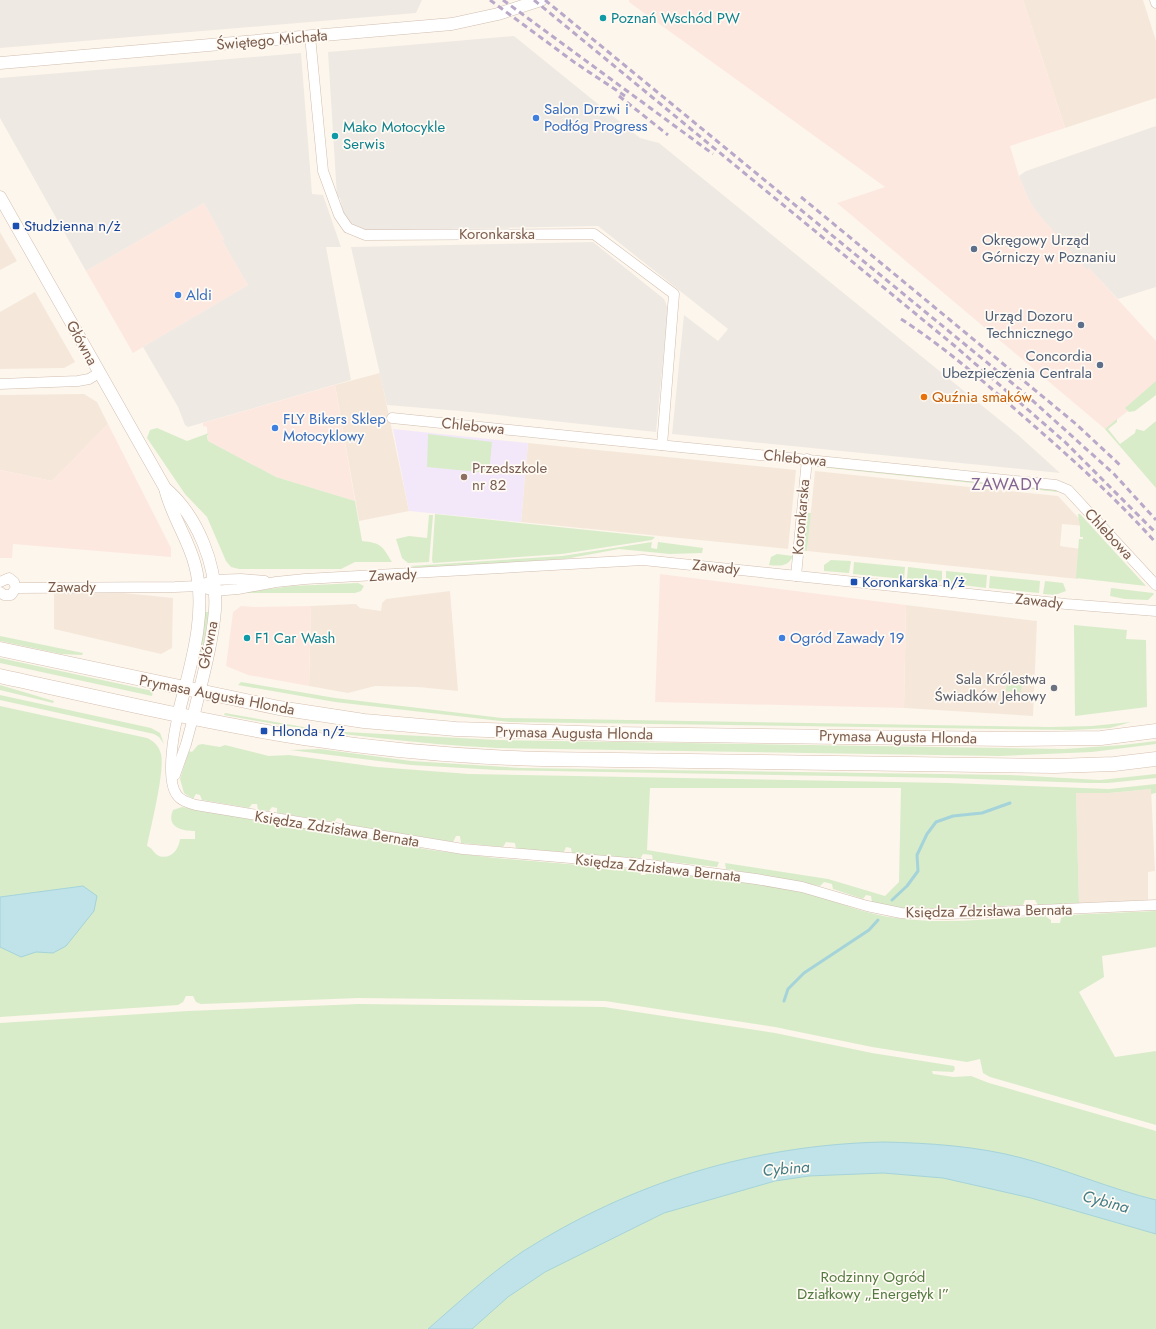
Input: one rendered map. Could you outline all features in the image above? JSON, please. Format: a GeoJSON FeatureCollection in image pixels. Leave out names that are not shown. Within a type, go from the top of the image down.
{"type":"FeatureCollection","features":[{"type":"Feature","properties":{"kind":"main road","name":"Prymasa Augusta Hlonda"},"geometry":{"type":"LineString","coordinates":[[0,649],[184,689],[322,715],[426,727],[486,731],[1009,739],[1101,738],[1156,732]]}},
{"type":"Feature","properties":{"kind":"main road","name":"Prymasa Augusta Hlonda"},"geometry":{"type":"LineString","coordinates":[[0,676],[192,718],[298,737],[368,747],[514,758],[1055,766],[1114,764],[1156,759]]}},
{"type":"Feature","properties":{"kind":"street","name":"Świętego Michała"},"geometry":{"type":"LineString","coordinates":[[0,63],[452,24],[498,14],[541,0]]}},
{"type":"Feature","properties":{"kind":"street","name":"Koronkarska"},"geometry":{"type":"LineString","coordinates":[[310,36],[323,171],[337,210],[348,228],[365,235],[594,234],[674,294],[662,444]]}},
{"type":"Feature","properties":{"kind":"street","name":"Główna"},"geometry":{"type":"LineString","coordinates":[[0,197],[165,488],[171,509],[193,558],[199,586],[199,622],[178,715]]}},
{"type":"Feature","properties":{"kind":"street"},"geometry":{"type":"LineString","coordinates":[[0,384],[78,381],[89,379],[99,373]]}},
{"type":"Feature","properties":{"kind":"street","name":"Chlebowa"},"geometry":{"type":"LineString","coordinates":[[392,418],[1052,484],[1068,490],[1156,585]]}},
{"type":"Feature","properties":{"kind":"street","name":"Koronkarska"},"geometry":{"type":"LineString","coordinates":[[796,576],[807,459]]}},
{"type":"Feature","properties":{"kind":"street","name":"Główna"},"geometry":{"type":"LineString","coordinates":[[165,488],[180,501],[199,534],[209,560],[214,586],[214,617],[199,692],[192,718]]}},
{"type":"Feature","properties":{"kind":"street","name":"Zawady"},"geometry":{"type":"LineString","coordinates":[[16,588],[214,586],[241,579],[276,582],[643,560],[1066,604],[1156,611]]}},
{"type":"Feature","properties":{"kind":"street","name":"Zawady"},"geometry":{"type":"LineString","coordinates":[[0,582],[9,578],[14,582],[16,588]]}},
{"type":"Feature","properties":{"kind":"street","name":"Zawady"},"geometry":{"type":"LineString","coordinates":[[0,592],[4,595],[11,595],[16,588]]}},
{"type":"Feature","properties":{"kind":"street"},"geometry":{"type":"LineString","coordinates":[[172,782],[172,739],[178,715]]}},
{"type":"Feature","properties":{"kind":"street"},"geometry":{"type":"LineString","coordinates":[[172,782],[186,744],[192,718]]}},
{"type":"Feature","properties":{"kind":"street","name":"Księdza Zdzisława Bernata"},"geometry":{"type":"LineString","coordinates":[[172,782],[174,791],[184,802],[196,805],[470,850],[642,864],[756,879],[808,889],[867,906],[902,913],[947,914],[1156,905]]}},
{"type":"Feature","properties":{"kind":"shaded area"},"geometry":{"type":"Polygon","coordinates":[[[0,0],[422,0],[416,13],[0,48],[0,0]]]}},
{"type":"Feature","properties":{"kind":"shaded area"},"geometry":{"type":"Polygon","coordinates":[[[629,0],[1023,0],[1065,128],[1010,146],[1019,176],[1028,198],[1036,211],[1087,269],[1089,268],[1156,341],[1156,389],[1105,429],[837,203],[885,187],[629,2],[629,0]]]}},
{"type":"Feature","properties":{"kind":"shaded area"},"geometry":{"type":"Polygon","coordinates":[[[1023,0],[1143,0],[1156,41],[1156,98],[1065,128],[1023,0]]]}},
{"type":"Feature","properties":{"kind":"shaded area"},"geometry":{"type":"Polygon","coordinates":[[[514,36],[640,138],[659,143],[1017,434],[1060,473],[672,434],[684,315],[718,341],[728,329],[598,226],[347,231],[340,198],[337,197],[328,52],[514,36]]]}},
{"type":"Feature","properties":{"kind":"shaded area"},"geometry":{"type":"Polygon","coordinates":[[[301,53],[312,194],[323,195],[341,247],[326,247],[351,380],[188,427],[185,425],[178,407],[143,347],[248,285],[222,240],[224,239],[204,203],[86,271],[0,118],[0,78],[301,53]]]}},
{"type":"Feature","properties":{"kind":"shaded area"},"geometry":{"type":"Polygon","coordinates":[[[1156,126],[1156,287],[1118,299],[1089,268],[1087,270],[1036,211],[1028,198],[1019,176],[1026,171],[1156,126]]]}},
{"type":"Feature","properties":{"kind":"shaded area"},"geometry":{"type":"Polygon","coordinates":[[[204,203],[224,239],[222,240],[248,285],[133,353],[86,271],[204,203]]]}},
{"type":"Feature","properties":{"kind":"shaded area"},"geometry":{"type":"Polygon","coordinates":[[[0,232],[17,261],[0,270],[0,232]]]}},
{"type":"Feature","properties":{"kind":"shaded area"},"geometry":{"type":"Polygon","coordinates":[[[593,242],[664,299],[668,309],[656,432],[460,411],[387,405],[351,247],[593,242]]]}},
{"type":"Feature","properties":{"kind":"shaded area"},"geometry":{"type":"Polygon","coordinates":[[[35,292],[75,362],[64,368],[0,369],[0,312],[35,292]]]}},
{"type":"Feature","properties":{"kind":"shaded area"},"geometry":{"type":"Polygon","coordinates":[[[380,373],[409,511],[359,521],[335,385],[380,373]]]}},
{"type":"Feature","properties":{"kind":"shaded area"},"geometry":{"type":"Polygon","coordinates":[[[335,385],[355,501],[276,477],[208,441],[207,427],[203,426],[203,423],[335,385]]]}},
{"type":"Feature","properties":{"kind":"shaded area"},"geometry":{"type":"Polygon","coordinates":[[[84,394],[97,402],[108,424],[52,481],[0,470],[0,395],[84,394]]]}},
{"type":"Feature","properties":{"kind":"shaded area"},"geometry":{"type":"Polygon","coordinates":[[[108,424],[171,548],[171,557],[13,544],[12,558],[0,558],[0,470],[52,481],[108,424]]]}},
{"type":"Feature","properties":{"kind":"shaded area","name":"Przedszkole nr 82"},"geometry":{"type":"Polygon","coordinates":[[[393,429],[528,443],[521,522],[409,511],[393,429]]]}},
{"type":"Feature","properties":{"kind":"shaded area"},"geometry":{"type":"Polygon","coordinates":[[[528,443],[796,470],[788,549],[521,522],[528,443]]]}},
{"type":"Feature","properties":{"kind":"shaded area"},"geometry":{"type":"Polygon","coordinates":[[[815,471],[1058,496],[1086,526],[1062,524],[1060,546],[1081,549],[1078,579],[807,551],[815,471]]]}},
{"type":"Feature","properties":{"kind":"shaded area","name":"Ogród Zawady 19"},"geometry":{"type":"Polygon","coordinates":[[[660,574],[906,605],[904,708],[655,702],[660,574]]]}},
{"type":"Feature","properties":{"kind":"shaded area"},"geometry":{"type":"Polygon","coordinates":[[[450,591],[458,691],[418,687],[375,686],[348,693],[309,686],[311,606],[356,604],[360,608],[381,611],[382,603],[386,599],[450,591]]]}},
{"type":"Feature","properties":{"kind":"shaded area"},"geometry":{"type":"Polygon","coordinates":[[[54,592],[114,592],[173,598],[172,648],[161,654],[54,629],[54,592]]]}},
{"type":"Feature","properties":{"kind":"shaded area"},"geometry":{"type":"Polygon","coordinates":[[[906,605],[1037,621],[1033,716],[904,708],[906,605]]]}},
{"type":"Feature","properties":{"kind":"shaded area"},"geometry":{"type":"Polygon","coordinates":[[[241,606],[311,606],[309,686],[248,675],[226,666],[233,612],[241,606]]]}},
{"type":"Feature","properties":{"kind":"shaded area"},"geometry":{"type":"Polygon","coordinates":[[[1151,789],[1155,871],[1148,872],[1148,900],[1079,903],[1076,793],[1109,793],[1151,789]]]}},
{"type":"Feature","properties":{"kind":"green space"},"geometry":{"type":"Polygon","coordinates":[[[1156,381],[1156,395],[1135,411],[1129,412],[1125,408],[1156,381]]]}},
{"type":"Feature","properties":{"kind":"green space"},"geometry":{"type":"Polygon","coordinates":[[[1117,419],[1117,422],[1108,429],[1120,444],[1135,433],[1136,429],[1144,431],[1156,421],[1156,488],[1105,429],[1117,419]]]}},
{"type":"Feature","properties":{"kind":"green space"},"geometry":{"type":"Polygon","coordinates":[[[157,428],[187,441],[209,433],[207,436],[208,441],[276,477],[355,501],[362,541],[381,546],[392,562],[355,562],[341,569],[239,569],[231,567],[226,561],[207,517],[185,494],[147,438],[150,430],[157,428]]]}},
{"type":"Feature","properties":{"kind":"green space"},"geometry":{"type":"Polygon","coordinates":[[[428,434],[492,442],[489,473],[427,467],[428,434]]]}},
{"type":"Feature","properties":{"kind":"green space"},"geometry":{"type":"Polygon","coordinates":[[[819,467],[1056,489],[1058,492],[819,467]]]}},
{"type":"Feature","properties":{"kind":"green space"},"geometry":{"type":"Polygon","coordinates":[[[806,513],[811,513],[807,551],[802,550],[806,513]]]}},
{"type":"Feature","properties":{"kind":"green space"},"geometry":{"type":"Polygon","coordinates":[[[435,514],[655,537],[652,540],[562,554],[433,563],[435,514]]]}},
{"type":"Feature","properties":{"kind":"green space"},"geometry":{"type":"Polygon","coordinates":[[[1078,514],[1080,514],[1146,586],[1076,578],[1079,539],[1083,539],[1083,537],[1080,537],[1078,514]]]}},
{"type":"Feature","properties":{"kind":"green space"},"geometry":{"type":"Polygon","coordinates":[[[429,515],[433,515],[429,562],[408,563],[402,558],[396,539],[409,536],[427,538],[429,515]]]}},
{"type":"Feature","properties":{"kind":"green space"},"geometry":{"type":"Polygon","coordinates":[[[652,542],[651,548],[657,549],[658,542],[703,548],[702,553],[670,554],[619,549],[565,559],[419,568],[410,566],[562,556],[652,542]]]}},
{"type":"Feature","properties":{"kind":"green space"},"geometry":{"type":"Polygon","coordinates":[[[777,554],[793,556],[786,564],[769,565],[771,557],[777,554]]]}},
{"type":"Feature","properties":{"kind":"green space"},"geometry":{"type":"Polygon","coordinates":[[[831,560],[851,561],[849,573],[824,571],[824,565],[831,560]]]}},
{"type":"Feature","properties":{"kind":"green space"},"geometry":{"type":"Polygon","coordinates":[[[854,562],[905,567],[904,579],[853,574],[854,562]]]}},
{"type":"Feature","properties":{"kind":"green space"},"geometry":{"type":"Polygon","coordinates":[[[908,567],[942,571],[942,579],[939,583],[907,579],[908,567]]]}},
{"type":"Feature","properties":{"kind":"green space"},"geometry":{"type":"Polygon","coordinates":[[[946,571],[987,575],[986,588],[946,583],[946,571]]]}},
{"type":"Feature","properties":{"kind":"green space"},"geometry":{"type":"Polygon","coordinates":[[[990,576],[1040,581],[1039,593],[989,588],[990,576]]]}},
{"type":"Feature","properties":{"kind":"green space"},"geometry":{"type":"Polygon","coordinates":[[[1045,581],[1063,583],[1066,591],[1055,595],[1043,594],[1045,581]]]}},
{"type":"Feature","properties":{"kind":"green space"},"geometry":{"type":"Polygon","coordinates":[[[358,583],[364,586],[361,591],[355,593],[239,593],[292,586],[358,583]]]}},
{"type":"Feature","properties":{"kind":"green space"},"geometry":{"type":"Polygon","coordinates":[[[1111,588],[1154,594],[1148,600],[1125,599],[1110,596],[1111,588]]]}},
{"type":"Feature","properties":{"kind":"green space"},"geometry":{"type":"Polygon","coordinates":[[[204,612],[209,612],[201,659],[196,657],[204,612]]]}},
{"type":"Feature","properties":{"kind":"green space"},"geometry":{"type":"Polygon","coordinates":[[[1074,625],[1127,630],[1126,639],[1146,640],[1147,707],[1075,716],[1074,625]]]}},
{"type":"Feature","properties":{"kind":"green space"},"geometry":{"type":"Polygon","coordinates":[[[0,636],[83,653],[82,655],[61,654],[0,641],[0,636]]]}},
{"type":"Feature","properties":{"kind":"green space"},"geometry":{"type":"Polygon","coordinates":[[[0,658],[153,691],[152,696],[0,663],[0,658]]]}},
{"type":"Feature","properties":{"kind":"green space"},"geometry":{"type":"Polygon","coordinates":[[[1008,675],[1023,677],[1021,692],[1006,691],[1008,675]]]}},
{"type":"Feature","properties":{"kind":"green space"},"geometry":{"type":"Polygon","coordinates":[[[241,682],[335,698],[502,718],[1050,727],[1092,726],[1131,722],[1110,728],[1072,730],[509,722],[335,702],[238,685],[241,682]]]}},
{"type":"Feature","properties":{"kind":"green space"},"geometry":{"type":"Polygon","coordinates":[[[0,685],[54,701],[53,703],[0,690],[0,685]]]}},
{"type":"Feature","properties":{"kind":"green space"},"geometry":{"type":"Polygon","coordinates":[[[0,695],[151,728],[160,733],[164,744],[159,737],[154,734],[0,700],[0,695]]]}},
{"type":"Feature","properties":{"kind":"green space"},"geometry":{"type":"Polygon","coordinates":[[[0,706],[147,738],[154,742],[158,746],[162,762],[157,799],[147,846],[157,855],[163,857],[174,853],[180,839],[195,839],[195,831],[180,829],[173,824],[171,816],[173,810],[182,807],[431,850],[495,858],[640,870],[641,875],[645,875],[648,870],[749,882],[809,894],[875,914],[915,920],[953,921],[1045,916],[1051,920],[1051,923],[1060,923],[1061,918],[1067,915],[1156,911],[1156,947],[1102,956],[1104,977],[1079,992],[1115,1057],[1156,1051],[1156,1125],[990,1077],[983,1073],[980,1059],[967,1062],[872,1047],[775,1027],[605,1001],[359,998],[201,1004],[196,1002],[193,996],[186,996],[183,1002],[178,1005],[0,1017],[0,706]]]}},
{"type":"Feature","properties":{"kind":"green space"},"geometry":{"type":"Polygon","coordinates":[[[225,713],[326,731],[497,740],[1064,749],[1156,741],[1156,744],[1092,752],[999,756],[498,748],[429,743],[326,732],[224,715],[225,713]]]}},
{"type":"Feature","properties":{"kind":"green space"},"geometry":{"type":"Polygon","coordinates":[[[202,744],[220,747],[225,745],[269,756],[289,755],[377,767],[469,774],[948,783],[1109,789],[1156,784],[1156,793],[1151,794],[1151,789],[1109,793],[1076,793],[1079,903],[1038,905],[1035,900],[1025,900],[1023,905],[935,909],[901,908],[872,902],[871,896],[866,895],[863,899],[833,889],[832,884],[824,882],[820,886],[726,869],[725,863],[828,879],[885,896],[899,882],[901,788],[650,788],[647,850],[719,862],[717,867],[653,860],[652,855],[643,854],[640,859],[572,853],[571,848],[566,847],[564,852],[516,849],[515,843],[506,842],[503,847],[461,843],[460,836],[456,836],[453,842],[343,824],[342,819],[337,818],[334,822],[277,813],[277,808],[272,807],[269,811],[258,810],[257,804],[252,804],[249,808],[202,800],[200,795],[196,794],[193,799],[184,793],[180,779],[189,751],[192,752],[198,745],[202,744]]]}},
{"type":"Feature","properties":{"kind":"green space"},"geometry":{"type":"Polygon","coordinates":[[[320,749],[411,761],[521,768],[1010,775],[1100,780],[1156,774],[1156,778],[1108,783],[1088,783],[948,778],[497,770],[411,765],[290,750],[320,749]]]}},
{"type":"Feature","properties":{"kind":"green space"},"geometry":{"type":"Polygon","coordinates":[[[359,1004],[604,1007],[775,1033],[872,1053],[954,1066],[955,1069],[953,1072],[932,1071],[933,1074],[954,1077],[971,1076],[989,1083],[1156,1131],[1156,1219],[1044,1182],[746,1163],[438,1329],[0,1329],[0,1023],[188,1011],[359,1004]]]}},
{"type":"Feature","properties":{"kind":"green space","name":"Rodzinny Ogród Działkowy „Energetyk I”"},"geometry":{"type":"Polygon","coordinates":[[[858,1156],[1156,1226],[1156,1329],[451,1329],[581,1234],[858,1156]]]}},
{"type":"Feature","properties":{"kind":"water"},"geometry":{"type":"Polygon","coordinates":[[[83,886],[97,896],[94,911],[66,946],[53,953],[36,952],[21,957],[0,947],[0,897],[83,886]]]}},
{"type":"Feature","properties":{"kind":"water","name":"Cybina"},"geometry":{"type":"Polygon","coordinates":[[[883,1142],[953,1146],[1005,1154],[1039,1163],[1156,1200],[1156,1234],[1031,1198],[943,1178],[883,1173],[809,1176],[775,1181],[664,1213],[545,1272],[508,1297],[472,1329],[428,1329],[485,1279],[522,1252],[564,1227],[650,1187],[695,1172],[741,1160],[787,1151],[835,1145],[883,1142]]]}},
{"type":"Feature","properties":{"kind":"waterway"},"geometry":{"type":"LineString","coordinates":[[892,900],[907,886],[918,871],[917,855],[927,834],[936,822],[953,816],[982,813],[1010,803]]}},
{"type":"Feature","properties":{"kind":"waterway"},"geometry":{"type":"LineString","coordinates":[[784,1001],[788,989],[804,973],[869,930],[878,920]]}},
{"type":"Feature","properties":{"kind":"railway"},"geometry":{"type":"LineString","coordinates":[[490,0],[574,62],[625,96]]}},
{"type":"Feature","properties":{"kind":"railway"},"geometry":{"type":"LineString","coordinates":[[503,0],[713,154]]}},
{"type":"Feature","properties":{"kind":"railway"},"geometry":{"type":"LineString","coordinates":[[534,0],[956,347],[1065,442],[1156,533]]}},
{"type":"Feature","properties":{"kind":"railway"},"geometry":{"type":"LineString","coordinates":[[545,0],[1023,392],[1114,474],[1156,520]]}},
{"type":"Feature","properties":{"kind":"railway"},"geometry":{"type":"LineString","coordinates":[[619,96],[668,135]]}},
{"type":"Feature","properties":{"kind":"railway"},"geometry":{"type":"LineString","coordinates":[[801,197],[1076,424],[1121,466]]}},
{"type":"Feature","properties":{"kind":"railway"},"geometry":{"type":"LineString","coordinates":[[901,319],[918,330],[964,366],[1041,432],[1109,494],[1156,543]]}},
{"type":"Feature","properties":{"kind":"place","name":"Poznań Wschód PW"},"geometry":{"type":"Point","coordinates":[603,18]}},
{"type":"Feature","properties":{"kind":"place","name":"Salon Drzwi i Podłóg Progress"},"geometry":{"type":"Point","coordinates":[536,118]}},
{"type":"Feature","properties":{"kind":"place","name":"Mako Motocykle Serwis"},"geometry":{"type":"Point","coordinates":[335,136]}},
{"type":"Feature","properties":{"kind":"place","name":"Studzienna n/ż"},"geometry":{"type":"Point","coordinates":[16,226]}},
{"type":"Feature","properties":{"kind":"place","name":"Okręgowy Urząd Górniczy w Poznaniu"},"geometry":{"type":"Point","coordinates":[974,249]}},
{"type":"Feature","properties":{"kind":"place","name":"Aldi"},"geometry":{"type":"Point","coordinates":[178,295]}},
{"type":"Feature","properties":{"kind":"place","name":"Urząd Dozoru Technicznego"},"geometry":{"type":"Point","coordinates":[1081,325]}},
{"type":"Feature","properties":{"kind":"place","name":"Concordia Ubezpieczenia Centrala"},"geometry":{"type":"Point","coordinates":[1100,365]}},
{"type":"Feature","properties":{"kind":"place","name":"Quźnia smaków"},"geometry":{"type":"Point","coordinates":[924,397]}},
{"type":"Feature","properties":{"kind":"place","name":"FLY Bikers Sklep Motocyklowy"},"geometry":{"type":"Point","coordinates":[275,428]}},
{"type":"Feature","properties":{"kind":"place","name":"Przedszkole nr 82"},"geometry":{"type":"Point","coordinates":[464,477]}},
{"type":"Feature","properties":{"kind":"place","name":"Koronkarska n/ż"},"geometry":{"type":"Point","coordinates":[854,582]}},
{"type":"Feature","properties":{"kind":"place","name":"F1 Car Wash"},"geometry":{"type":"Point","coordinates":[247,638]}},
{"type":"Feature","properties":{"kind":"place","name":"Ogród Zawady 19"},"geometry":{"type":"Point","coordinates":[782,638]}},
{"type":"Feature","properties":{"kind":"place","name":"Sala Królestwa Świadków Jehowy"},"geometry":{"type":"Point","coordinates":[1054,688]}},
{"type":"Feature","properties":{"kind":"place","name":"Hlonda n/ż"},"geometry":{"type":"Point","coordinates":[264,731]}},
{"type":"Feature","properties":{"kind":"district","name":"ZAWADY"},"geometry":{"type":"Point","coordinates":[1007,484]}}]}
